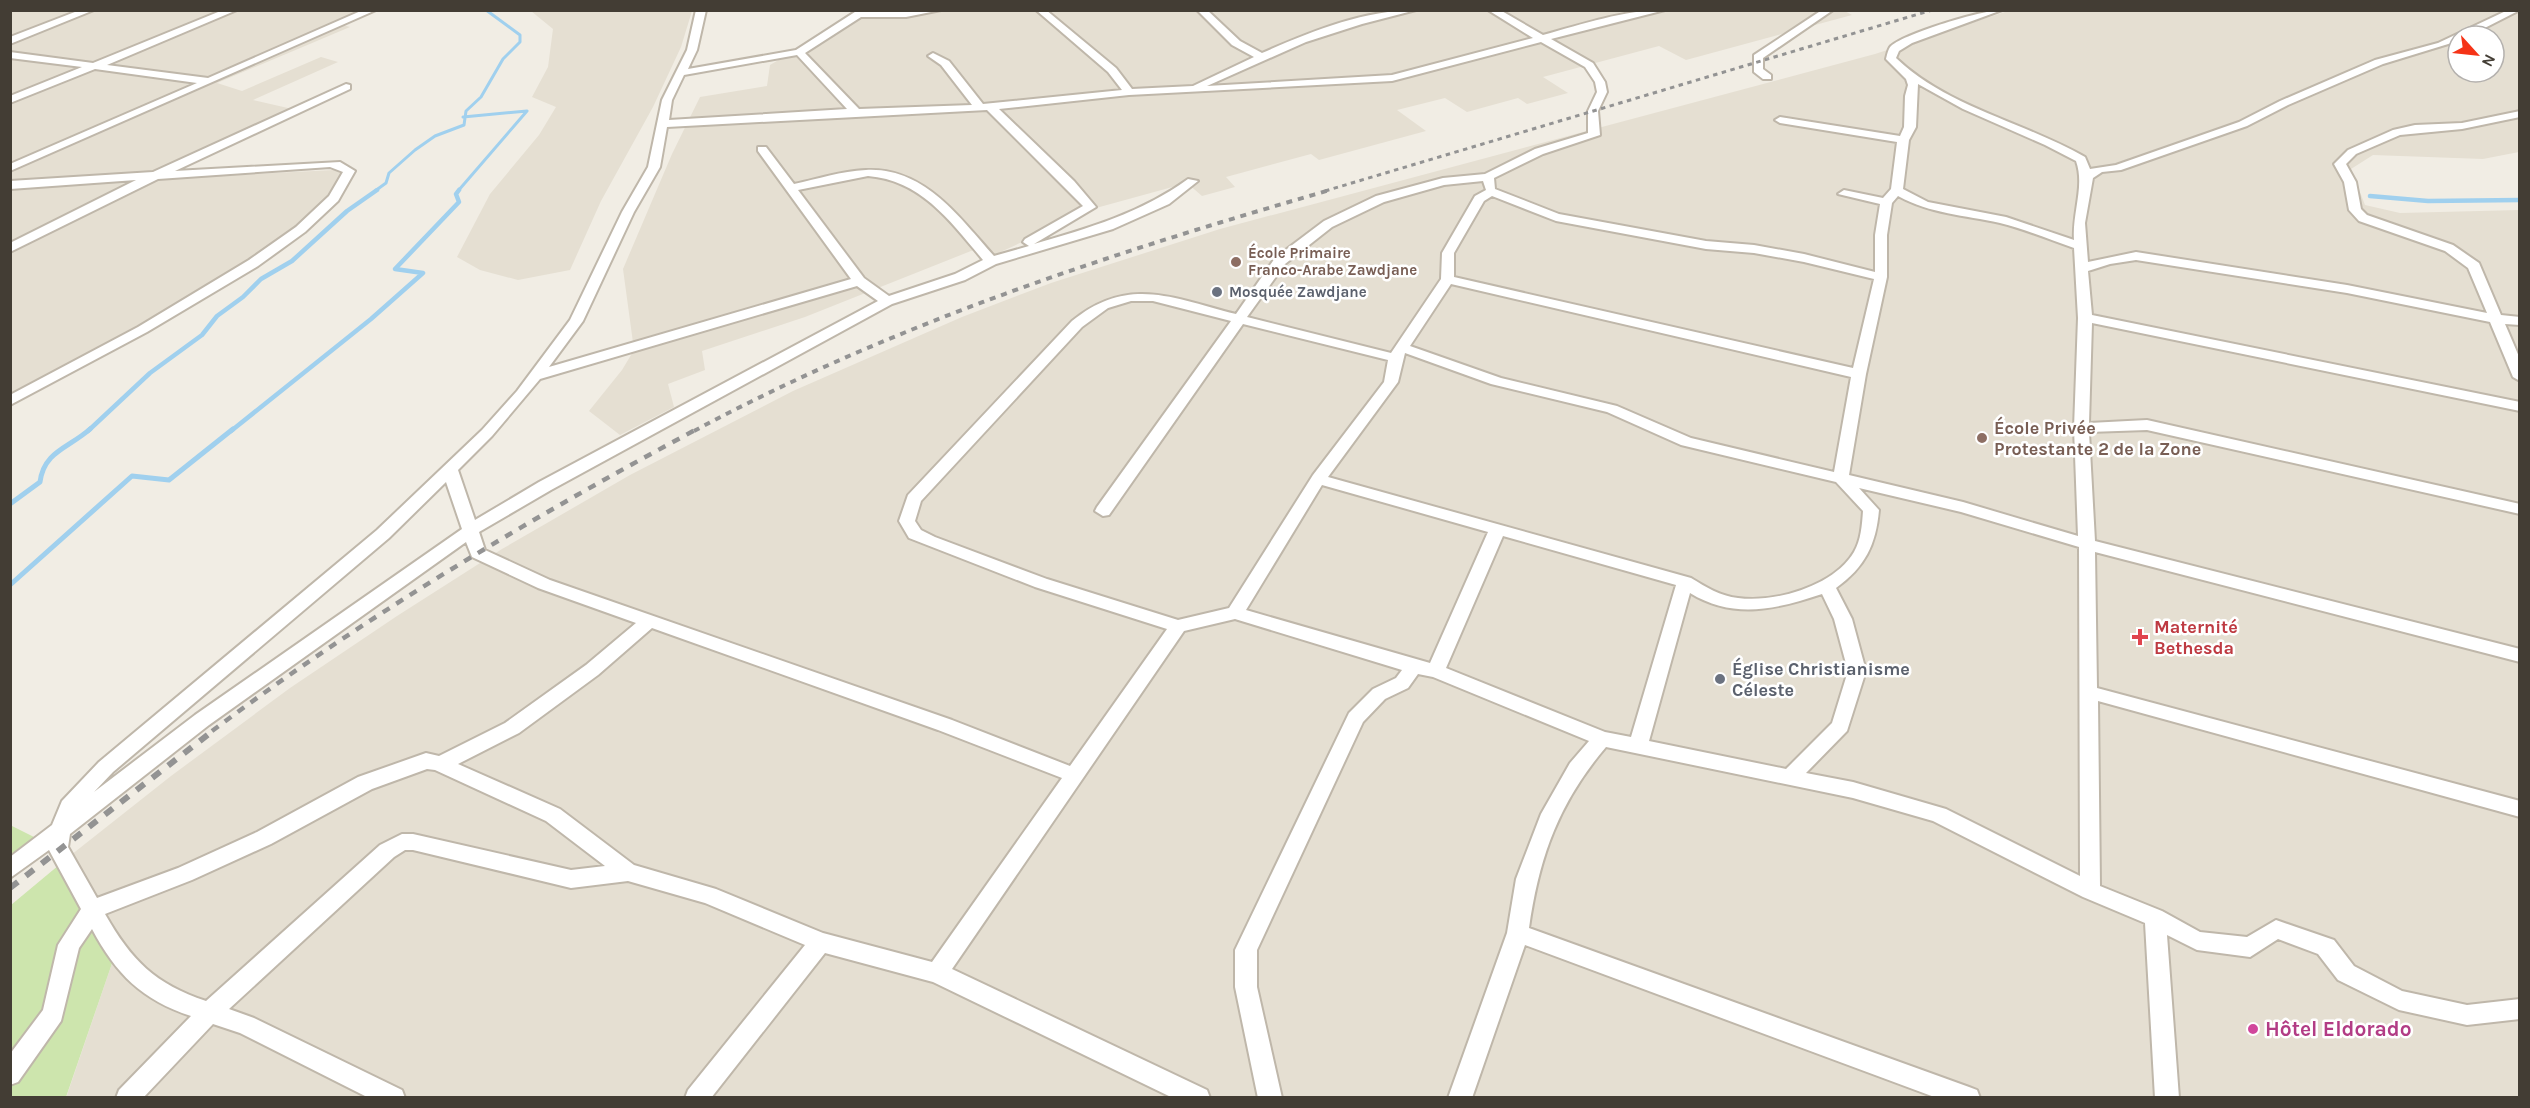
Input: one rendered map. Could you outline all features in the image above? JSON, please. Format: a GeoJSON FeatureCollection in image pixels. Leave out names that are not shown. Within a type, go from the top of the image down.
{"type":"FeatureCollection","features":[{"type":"Feature","properties":{"kind":"street"},"geometry":{"type":"LineString","coordinates":[[10,41],[90,10]]}},
{"type":"Feature","properties":{"kind":"street"},"geometry":{"type":"LineString","coordinates":[[10,100],[233,10]]}},
{"type":"Feature","properties":{"kind":"street"},"geometry":{"type":"LineString","coordinates":[[10,168],[372,10]]}},
{"type":"Feature","properties":{"kind":"street"},"geometry":{"type":"LineString","coordinates":[[394,1098],[246,1025],[181,1003],[147,985],[112,946],[58,848],[61,827],[69,807],[106,767],[382,534],[487,433],[535,376],[576,321],[628,212],[654,167],[667,100],[692,50],[701,10]]}},
{"type":"Feature","properties":{"kind":"street"},"geometry":{"type":"LineString","coordinates":[[681,73],[799,52],[862,12],[924,13],[938,10]]}},
{"type":"Feature","properties":{"kind":"street"},"geometry":{"type":"LineString","coordinates":[[1040,10],[1112,70],[1129,92]]}},
{"type":"Feature","properties":{"kind":"street"},"geometry":{"type":"LineString","coordinates":[[1201,10],[1236,43],[1262,57]]}},
{"type":"Feature","properties":{"kind":"street"},"geometry":{"type":"LineString","coordinates":[[1192,89],[1262,57],[1374,18],[1412,10]]}},
{"type":"Feature","properties":{"kind":"street"},"geometry":{"type":"LineString","coordinates":[[1235,613],[1318,479],[1391,382],[1399,353],[1448,279],[1448,253],[1479,199],[1500,169],[1572,138],[1594,135],[1593,111],[1602,92],[1600,82],[1589,65],[1492,10]]}},
{"type":"Feature","properties":{"kind":"street"},"geometry":{"type":"LineString","coordinates":[[663,124],[856,112],[985,107],[1129,92],[1392,78],[1661,10]]}},
{"type":"Feature","properties":{"kind":"street"},"geometry":{"type":"LineString","coordinates":[[1767,77],[1758,70],[1758,57],[1829,10]]}},
{"type":"Feature","properties":{"kind":"street"},"geometry":{"type":"LineString","coordinates":[[1998,10],[1908,41],[1894,49],[1891,59],[1911,78],[1930,85],[1951,99],[2057,144],[2081,159],[2086,176],[2079,223],[2084,268],[2085,318],[2081,428],[2087,544],[2090,891]]}},
{"type":"Feature","properties":{"kind":"street"},"geometry":{"type":"LineString","coordinates":[[2086,176],[2100,169],[2117,168],[2243,124],[2284,103],[2379,62],[2442,45],[2500,20],[2517,10]]}},
{"type":"Feature","properties":{"kind":"street"},"geometry":{"type":"LineString","coordinates":[[2500,20],[2520,21]]}},
{"type":"Feature","properties":{"kind":"street"},"geometry":{"type":"LineString","coordinates":[[799,52],[856,112]]}},
{"type":"Feature","properties":{"kind":"street"},"geometry":{"type":"LineString","coordinates":[[10,55],[208,81]]}},
{"type":"Feature","properties":{"kind":"street"},"geometry":{"type":"LineString","coordinates":[[10,868],[202,720],[471,530],[678,413],[887,302],[960,277],[1090,207],[1070,184],[985,107],[945,63],[933,56]]}},
{"type":"Feature","properties":{"kind":"street"},"geometry":{"type":"LineString","coordinates":[[1841,478],[1859,374],[1881,277],[1881,235],[1886,202],[1897,190],[1903,140],[1910,128],[1910,96],[1913,85],[1911,78]]}},
{"type":"Feature","properties":{"kind":"street"},"geometry":{"type":"LineString","coordinates":[[10,248],[150,178],[346,87]]}},
{"type":"Feature","properties":{"kind":"street"},"geometry":{"type":"LineString","coordinates":[[2520,114],[2463,126],[2415,128],[2397,132],[2352,152],[2340,164],[2350,182],[2355,210],[2363,218],[2449,248],[2474,266],[2520,377]]}},
{"type":"Feature","properties":{"kind":"street"},"geometry":{"type":"LineString","coordinates":[[1780,120],[1903,140]]}},
{"type":"Feature","properties":{"kind":"street"},"geometry":{"type":"LineString","coordinates":[[762,149],[859,281],[887,302]]}},
{"type":"Feature","properties":{"kind":"street"},"geometry":{"type":"LineString","coordinates":[[10,185],[150,178],[330,164],[340,165],[349,171],[344,183],[325,208],[248,269],[10,401]]}},
{"type":"Feature","properties":{"kind":"street"},"geometry":{"type":"LineString","coordinates":[[792,188],[868,173],[910,181],[938,201],[997,259]]}},
{"type":"Feature","properties":{"kind":"street"},"geometry":{"type":"LineString","coordinates":[[997,259],[1109,226],[1165,201],[1192,181]]}},
{"type":"Feature","properties":{"kind":"street"},"geometry":{"type":"LineString","coordinates":[[1103,511],[1280,261],[1310,235],[1380,199],[1443,182],[1490,184],[1556,218],[1706,245],[1754,249],[1804,258],[1881,277]]}},
{"type":"Feature","properties":{"kind":"street"},"geometry":{"type":"LineString","coordinates":[[1897,190],[1924,205],[1950,212],[2002,220],[2081,246]]}},
{"type":"Feature","properties":{"kind":"street"},"geometry":{"type":"LineString","coordinates":[[1844,194],[1886,202]]}},
{"type":"Feature","properties":{"kind":"street"},"geometry":{"type":"LineString","coordinates":[[2084,268],[2108,260],[2136,256],[2347,289],[2495,319],[2520,321]]}},
{"type":"Feature","properties":{"kind":"street"},"geometry":{"type":"LineString","coordinates":[[1448,279],[1859,374]]}},
{"type":"Feature","properties":{"kind":"street"},"geometry":{"type":"LineString","coordinates":[[535,376],[859,281]]}},
{"type":"Feature","properties":{"kind":"street"},"geometry":{"type":"LineString","coordinates":[[2520,656],[2087,544],[1963,507],[1686,442],[1612,409],[1496,381],[1425,354],[1399,353],[1137,295],[1109,301],[1093,310],[1077,324],[914,499],[907,521],[915,534],[929,541],[1041,583],[1178,626],[1235,613],[1414,668],[1436,671],[1602,739],[1853,790],[1939,815],[2090,891],[2155,918],[2197,941],[2250,947],[2276,929],[2326,947],[2346,973],[2399,1000],[2467,1015],[2520,1009]]}},
{"type":"Feature","properties":{"kind":"street"},"geometry":{"type":"LineString","coordinates":[[2085,318],[2520,407]]}},
{"type":"Feature","properties":{"kind":"street"},"geometry":{"type":"LineString","coordinates":[[2081,428],[2147,425],[2520,509]]}},
{"type":"Feature","properties":{"kind":"street"},"geometry":{"type":"LineString","coordinates":[[450,470],[478,553],[544,584],[945,725],[1074,776]]}},
{"type":"Feature","properties":{"kind":"street"},"geometry":{"type":"LineString","coordinates":[[1318,479],[1685,582],[1705,597],[1735,606],[1779,602],[1827,586],[1852,569],[1870,536],[1871,510],[1841,478]]}},
{"type":"Feature","properties":{"kind":"street"},"geometry":{"type":"LineString","coordinates":[[1436,671],[1498,528]]}},
{"type":"Feature","properties":{"kind":"street"},"geometry":{"type":"LineString","coordinates":[[1638,745],[1685,582]]}},
{"type":"Feature","properties":{"kind":"street"},"geometry":{"type":"LineString","coordinates":[[1789,778],[1840,726],[1857,671],[1844,619],[1827,586]]}},
{"type":"Feature","properties":{"kind":"street"},"geometry":{"type":"LineString","coordinates":[[440,764],[512,728],[592,670],[649,621]]}},
{"type":"Feature","properties":{"kind":"street"},"geometry":{"type":"LineString","coordinates":[[937,974],[1178,626]]}},
{"type":"Feature","properties":{"kind":"street"},"geometry":{"type":"LineString","coordinates":[[1270,1098],[1246,987],[1246,950],[1356,718],[1379,694],[1402,683],[1414,668]]}},
{"type":"Feature","properties":{"kind":"street"},"geometry":{"type":"LineString","coordinates":[[2088,692],[2520,809]]}},
{"type":"Feature","properties":{"kind":"street"},"geometry":{"type":"LineString","coordinates":[[1460,1098],[1518,933],[1526,879],[1551,814],[1577,768],[1602,739]]}},
{"type":"Feature","properties":{"kind":"street"},"geometry":{"type":"LineString","coordinates":[[10,1074],[53,1014],[69,945],[93,909],[186,874],[264,838],[365,783],[426,761],[440,764],[553,815],[628,872],[709,895],[821,942],[937,974],[1199,1098]]}},
{"type":"Feature","properties":{"kind":"street"},"geometry":{"type":"LineString","coordinates":[[127,1098],[210,1013],[387,850],[402,842],[413,842],[571,879],[628,872]]}},
{"type":"Feature","properties":{"kind":"street"},"geometry":{"type":"LineString","coordinates":[[2155,918],[2167,1098]]}},
{"type":"Feature","properties":{"kind":"street"},"geometry":{"type":"LineString","coordinates":[[1518,933],[1969,1098]]}},
{"type":"Feature","properties":{"kind":"street"},"geometry":{"type":"LineString","coordinates":[[696,1098],[821,942]]}},
{"type":"Feature","properties":{"kind":"shaded area"},"geometry":{"type":"Polygon","coordinates":[[[1843,10],[1852,15],[1686,60],[1659,46],[1543,77],[1568,93],[1527,104],[1518,98],[1467,112],[1445,98],[1397,110],[1426,131],[1319,160],[1311,154],[1226,177],[1235,187],[1202,196],[1187,183],[1096,208],[981,261],[976,249],[805,317],[702,351],[705,370],[668,384],[674,407],[620,435],[589,411],[622,370],[634,350],[623,269],[672,154],[700,97],[767,86],[770,65],[862,11],[1843,10]]]}},
{"type":"Feature","properties":{"kind":"shaded area"},"geometry":{"type":"Polygon","coordinates":[[[11,11],[365,11],[336,23],[350,27],[217,83],[242,91],[321,57],[338,62],[253,100],[301,111],[157,179],[334,170],[345,175],[313,214],[246,267],[11,397],[11,11]]]}},
{"type":"Feature","properties":{"kind":"shaded area"},"geometry":{"type":"Polygon","coordinates":[[[531,11],[692,11],[681,47],[653,107],[601,201],[570,270],[518,280],[480,270],[457,257],[490,194],[539,135],[556,107],[532,97],[548,67],[553,29],[531,11]]]}},
{"type":"Feature","properties":{"kind":"shaded area"},"geometry":{"type":"Polygon","coordinates":[[[2008,11],[2519,11],[2519,152],[2483,159],[2373,155],[2351,169],[2365,205],[2400,213],[2519,210],[2519,1097],[66,1098],[119,943],[71,855],[171,776],[290,688],[397,616],[502,549],[630,475],[793,391],[962,317],[1051,283],[1220,229],[1875,54],[2008,11]]]}},
{"type":"Feature","properties":{"kind":"green space"},"geometry":{"type":"Polygon","coordinates":[[[10,825],[34,837],[11,857],[10,857],[10,825]]]}},
{"type":"Feature","properties":{"kind":"green space"},"geometry":{"type":"Polygon","coordinates":[[[71,855],[119,943],[66,1097],[11,1098],[11,905],[71,855]]]}},
{"type":"Feature","properties":{"kind":"waterway"},"geometry":{"type":"LineString","coordinates":[[465,117],[466,111],[481,97],[503,59],[520,42],[520,35],[486,10]]}},
{"type":"Feature","properties":{"kind":"waterway"},"geometry":{"type":"LineString","coordinates":[[458,191],[527,111],[465,117]]}},
{"type":"Feature","properties":{"kind":"waterway"},"geometry":{"type":"LineString","coordinates":[[375,191],[386,183],[389,173],[415,150],[435,136],[464,125],[465,117]]}},
{"type":"Feature","properties":{"kind":"waterway"},"geometry":{"type":"LineString","coordinates":[[88,431],[150,373],[202,335],[217,316],[243,297],[261,279],[292,261],[347,211],[377,190]]}},
{"type":"Feature","properties":{"kind":"waterway"},"geometry":{"type":"LineString","coordinates":[[231,431],[371,319],[423,273],[395,269],[459,202],[456,194],[459,190]]}},
{"type":"Feature","properties":{"kind":"waterway"},"geometry":{"type":"LineString","coordinates":[[2370,196],[2428,201],[2520,200]]}},
{"type":"Feature","properties":{"kind":"waterway"},"geometry":{"type":"LineString","coordinates":[[10,504],[40,482],[42,472],[52,457],[90,429]]}},
{"type":"Feature","properties":{"kind":"waterway"},"geometry":{"type":"LineString","coordinates":[[10,585],[132,476],[169,480],[233,429]]}},
{"type":"Feature","properties":{"kind":"railway"},"geometry":{"type":"LineString","coordinates":[[1325,191],[1932,10]]}},
{"type":"Feature","properties":{"kind":"railway"},"geometry":{"type":"LineString","coordinates":[[694,431],[770,392],[926,324],[1086,265],[1330,190]]}},
{"type":"Feature","properties":{"kind":"railway"},"geometry":{"type":"LineString","coordinates":[[212,731],[328,648],[448,571],[572,498],[697,429]]}},
{"type":"Feature","properties":{"kind":"railway"},"geometry":{"type":"LineString","coordinates":[[10,888],[214,730]]}},
{"type":"Feature","properties":{"kind":"place","name":"École Primaire Franco-Arabe Zawdjane"},"geometry":{"type":"Point","coordinates":[1236,262]}},
{"type":"Feature","properties":{"kind":"place","name":"Mosquée Zawdjane"},"geometry":{"type":"Point","coordinates":[1217,292]}},
{"type":"Feature","properties":{"kind":"place","name":"École Privée Protestante 2 de la Zone"},"geometry":{"type":"Point","coordinates":[1982,438]}},
{"type":"Feature","properties":{"kind":"place","name":"Maternité Bethesda"},"geometry":{"type":"Point","coordinates":[2140,637]}},
{"type":"Feature","properties":{"kind":"place","name":"Église Christianisme Céleste"},"geometry":{"type":"Point","coordinates":[1720,679]}},
{"type":"Feature","properties":{"kind":"place","name":"Hôtel Eldorado"},"geometry":{"type":"Point","coordinates":[2253,1029]}}]}
